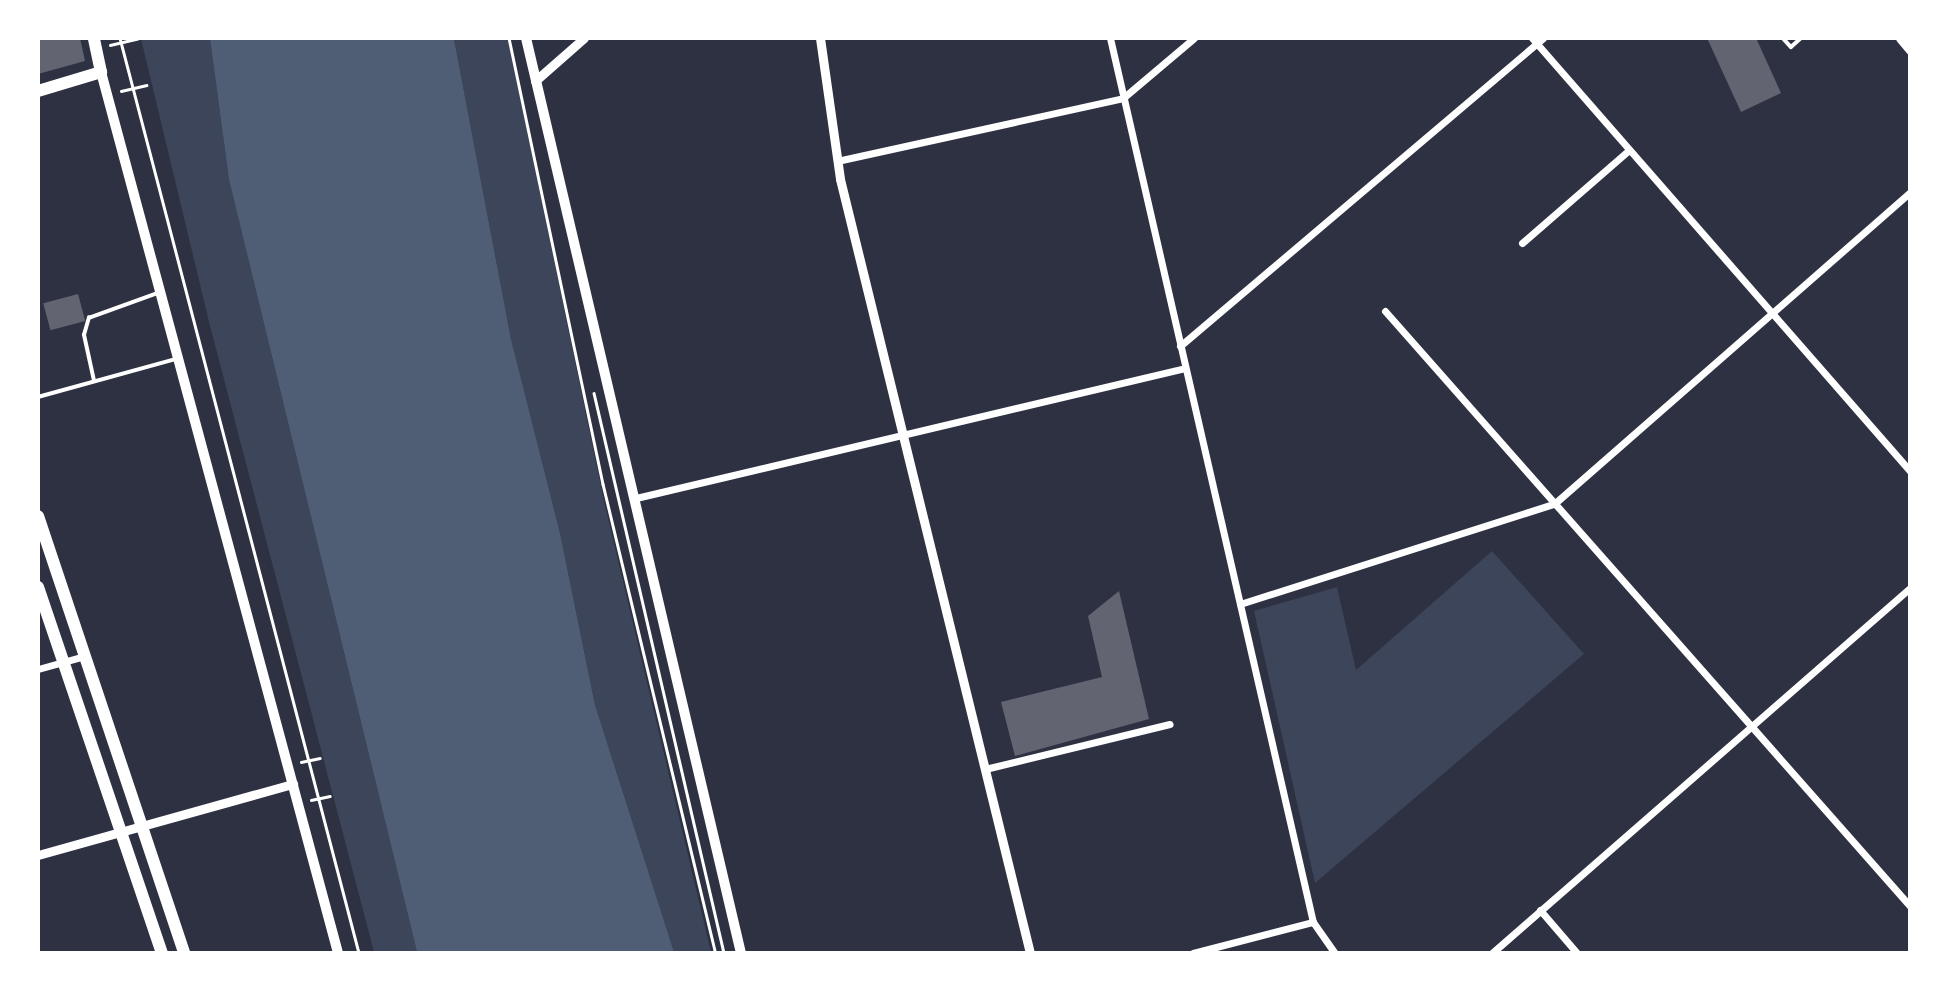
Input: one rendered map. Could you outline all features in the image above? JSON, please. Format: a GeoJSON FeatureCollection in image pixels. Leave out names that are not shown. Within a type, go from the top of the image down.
{"type":"FeatureCollection","features":[{"type":"Feature","properties":{"kind":"main road"},"geometry":{"type":"LineString","coordinates":[[526,38],[741,953]]}},
{"type":"Feature","properties":{"kind":"main road"},"geometry":{"type":"LineString","coordinates":[[95,44],[338,953]]}},
{"type":"Feature","properties":{"kind":"main road"},"geometry":{"type":"LineString","coordinates":[[38,91],[101,72]]}},
{"type":"Feature","properties":{"kind":"main road"},"geometry":{"type":"LineString","coordinates":[[38,516],[184,953]]}},
{"type":"Feature","properties":{"kind":"main road"},"geometry":{"type":"LineString","coordinates":[[38,587],[162,953]]}},
{"type":"Feature","properties":{"kind":"street"},"geometry":{"type":"LineString","coordinates":[[535,81],[584,38]]}},
{"type":"Feature","properties":{"kind":"street"},"geometry":{"type":"LineString","coordinates":[[820,38],[837,161],[1030,953]]}},
{"type":"Feature","properties":{"kind":"street"},"geometry":{"type":"LineString","coordinates":[[1110,38],[1313,922],[1335,953]]}},
{"type":"Feature","properties":{"kind":"street"},"geometry":{"type":"LineString","coordinates":[[837,161],[1123,97],[1194,38]]}},
{"type":"Feature","properties":{"kind":"street"},"geometry":{"type":"LineString","coordinates":[[1900,38],[1909,50]]}},
{"type":"Feature","properties":{"kind":"street"},"geometry":{"type":"LineString","coordinates":[[1180,346],[1537,40],[1629,150],[1909,471]]}},
{"type":"Feature","properties":{"kind":"street"},"geometry":{"type":"LineString","coordinates":[[1522,243],[1629,150]]}},
{"type":"Feature","properties":{"kind":"street"},"geometry":{"type":"LineString","coordinates":[[1240,604],[1555,504],[1909,192]]}},
{"type":"Feature","properties":{"kind":"street"},"geometry":{"type":"LineString","coordinates":[[1385,311],[1909,906]]}},
{"type":"Feature","properties":{"kind":"street"},"geometry":{"type":"LineString","coordinates":[[636,498],[1185,368]]}},
{"type":"Feature","properties":{"kind":"street"},"geometry":{"type":"LineString","coordinates":[[1492,953],[1909,588]]}},
{"type":"Feature","properties":{"kind":"street"},"geometry":{"type":"LineString","coordinates":[[38,669],[85,656]]}},
{"type":"Feature","properties":{"kind":"street"},"geometry":{"type":"LineString","coordinates":[[985,769],[1170,724]]}},
{"type":"Feature","properties":{"kind":"street"},"geometry":{"type":"LineString","coordinates":[[38,855],[293,785]]}},
{"type":"Feature","properties":{"kind":"street"},"geometry":{"type":"LineString","coordinates":[[1540,910],[1577,953]]}},
{"type":"Feature","properties":{"kind":"street"},"geometry":{"type":"LineString","coordinates":[[1193,953],[1313,922]]}},
{"type":"Feature","properties":{"kind":"lane"},"geometry":{"type":"LineString","coordinates":[[1783,38],[1791,47],[1801,38]]}},
{"type":"Feature","properties":{"kind":"lane"},"geometry":{"type":"LineString","coordinates":[[94,381],[84,335],[89,317],[160,292]]}},
{"type":"Feature","properties":{"kind":"lane"},"geometry":{"type":"LineString","coordinates":[[38,397],[178,359]]}},
{"type":"Feature","properties":{"kind":"path"},"geometry":{"type":"LineString","coordinates":[[509,38],[603,484],[716,953]]}},
{"type":"Feature","properties":{"kind":"path"},"geometry":{"type":"LineString","coordinates":[[515,38],[547,180]]}},
{"type":"Feature","properties":{"kind":"path"},"geometry":{"type":"LineString","coordinates":[[95,44],[137,39]]}},
{"type":"Feature","properties":{"kind":"path"},"geometry":{"type":"LineString","coordinates":[[120,41],[130,89],[321,797],[359,953]]}},
{"type":"Feature","properties":{"kind":"path"},"geometry":{"type":"LineString","coordinates":[[107,95],[146,85]]}},
{"type":"Feature","properties":{"kind":"path"},"geometry":{"type":"LineString","coordinates":[[592,385],[724,953]]}},
{"type":"Feature","properties":{"kind":"path"},"geometry":{"type":"LineString","coordinates":[[287,764],[320,758]]}},
{"type":"Feature","properties":{"kind":"path"},"geometry":{"type":"LineString","coordinates":[[298,802],[330,796]]}},
{"type":"Feature","properties":{"kind":"shaded area"},"geometry":{"type":"Polygon","coordinates":[[[141,39],[210,39],[229,180],[417,952],[374,952],[210,326],[141,39]]]}},
{"type":"Feature","properties":{"kind":"shaded area"},"geometry":{"type":"Polygon","coordinates":[[[210,39],[454,39],[511,339],[560,533],[595,705],[674,952],[417,952],[229,180],[210,39]]]}},
{"type":"Feature","properties":{"kind":"shaded area"},"geometry":{"type":"Polygon","coordinates":[[[454,39],[508,39],[604,501],[711,952],[674,952],[595,705],[560,533],[511,339],[454,39]]]}},
{"type":"Feature","properties":{"kind":"shaded area"},"geometry":{"type":"Polygon","coordinates":[[[1492,551],[1584,654],[1315,883],[1254,611],[1337,587],[1356,670],[1492,551]]]}},
{"type":"Feature","properties":{"kind":"building"},"geometry":{"type":"Polygon","coordinates":[[[38,38],[80,38],[85,61],[38,74],[38,38]]]}},
{"type":"Feature","properties":{"kind":"building"},"geometry":{"type":"Polygon","coordinates":[[[1707,38],[1756,38],[1781,93],[1741,112],[1707,38]]]}},
{"type":"Feature","properties":{"kind":"building"},"geometry":{"type":"Polygon","coordinates":[[[78,294],[85,321],[50,330],[43,303],[78,294]]]}},
{"type":"Feature","properties":{"kind":"building"},"geometry":{"type":"Polygon","coordinates":[[[1119,591],[1149,719],[1015,756],[1001,702],[1102,677],[1088,616],[1119,591]]]}}]}
